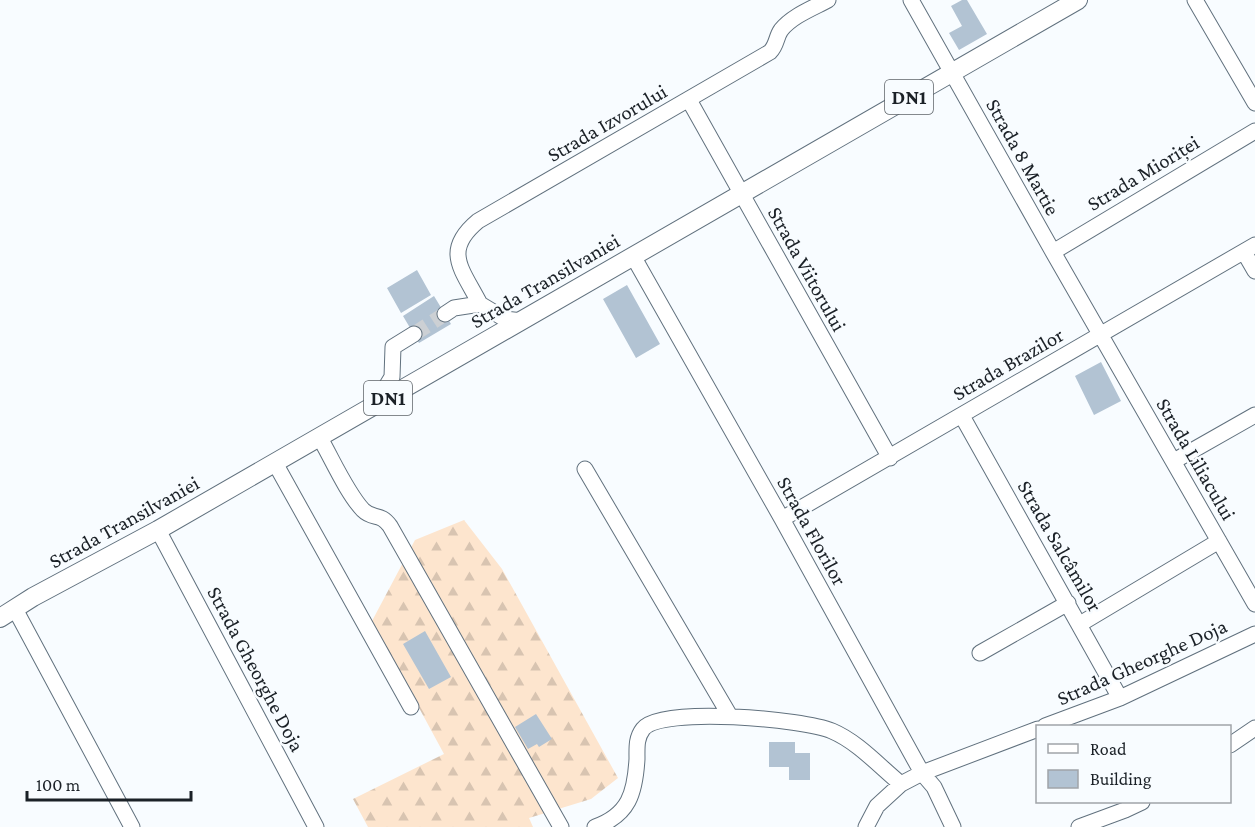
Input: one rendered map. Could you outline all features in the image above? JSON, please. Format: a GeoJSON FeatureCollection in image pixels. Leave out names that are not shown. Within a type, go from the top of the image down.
{"type":"FeatureCollection","features":[{"type":"Feature","properties":{"kind":"main road","name":"Strada Transilvaniei"},"geometry":{"type":"LineString","coordinates":[[5,610],[158,530],[320,438],[1078,0]]}},
{"type":"Feature","properties":{"kind":"street","name":"Strada Izvorului"},"geometry":{"type":"LineString","coordinates":[[480,304],[457,258],[459,242],[465,232],[478,220],[770,52],[775,47],[781,30],[793,20],[828,0]]}},
{"type":"Feature","properties":{"kind":"street","name":"Strada 8 Martie"},"geometry":{"type":"LineString","coordinates":[[911,0],[1100,334]]}},
{"type":"Feature","properties":{"kind":"street"},"geometry":{"type":"LineString","coordinates":[[1195,0],[1255,103]]}},
{"type":"Feature","properties":{"kind":"street","name":"Strada Viitorului"},"geometry":{"type":"LineString","coordinates":[[689,100],[890,458]]}},
{"type":"Feature","properties":{"kind":"street","name":"Strada Mioriței"},"geometry":{"type":"LineString","coordinates":[[1053,252],[1255,131]]}},
{"type":"Feature","properties":{"kind":"street"},"geometry":{"type":"LineString","coordinates":[[1250,248],[1255,271]]}},
{"type":"Feature","properties":{"kind":"street","name":"Strada Brazilor"},"geometry":{"type":"LineString","coordinates":[[782,519],[1250,248]]}},
{"type":"Feature","properties":{"kind":"street","name":"Strada Florilor"},"geometry":{"type":"LineString","coordinates":[[633,256],[922,773],[934,787],[953,827]]}},
{"type":"Feature","properties":{"kind":"street"},"geometry":{"type":"LineString","coordinates":[[445,314],[454,308],[480,304],[505,318],[522,321]]}},
{"type":"Feature","properties":{"kind":"street"},"geometry":{"type":"LineString","coordinates":[[375,406],[392,377],[393,347],[414,334]]}},
{"type":"Feature","properties":{"kind":"street","name":"Strada Liliacului"},"geometry":{"type":"LineString","coordinates":[[1100,334],[1255,604]]}},
{"type":"Feature","properties":{"kind":"street"},"geometry":{"type":"LineString","coordinates":[[1174,460],[1255,415]]}},
{"type":"Feature","properties":{"kind":"street","name":"Strada Salcâmilor"},"geometry":{"type":"LineString","coordinates":[[962,416],[1120,698]]}},
{"type":"Feature","properties":{"kind":"street"},"geometry":{"type":"LineString","coordinates":[[320,438],[365,512],[384,518],[390,526],[561,827]]}},
{"type":"Feature","properties":{"kind":"street"},"geometry":{"type":"LineString","coordinates":[[275,463],[411,707]]}},
{"type":"Feature","properties":{"kind":"street"},"geometry":{"type":"LineString","coordinates":[[585,469],[730,716]]}},
{"type":"Feature","properties":{"kind":"street","name":"Strada Gheorghe Doja"},"geometry":{"type":"LineString","coordinates":[[158,530],[316,827]]}},
{"type":"Feature","properties":{"kind":"street"},"geometry":{"type":"LineString","coordinates":[[1080,624],[1219,541]]}},
{"type":"Feature","properties":{"kind":"street"},"geometry":{"type":"LineString","coordinates":[[980,653],[1068,603]]}},
{"type":"Feature","properties":{"kind":"street"},"geometry":{"type":"LineString","coordinates":[[5,610],[132,827]]}},
{"type":"Feature","properties":{"kind":"street","name":"Strada Gheorghe Doja"},"geometry":{"type":"LineString","coordinates":[[1048,725],[1120,698],[1255,634]]}},
{"type":"Feature","properties":{"kind":"street"},"geometry":{"type":"LineString","coordinates":[[595,827],[619,815],[629,802],[634,783],[639,737],[647,724],[664,719],[730,716],[796,722],[831,730],[846,738],[901,784]]}},
{"type":"Feature","properties":{"kind":"street"},"geometry":{"type":"LineString","coordinates":[[1231,744],[1255,728]]}},
{"type":"Feature","properties":{"kind":"street"},"geometry":{"type":"LineString","coordinates":[[866,827],[877,806],[901,784],[922,773],[1036,730]]}},
{"type":"Feature","properties":{"kind":"street"},"geometry":{"type":"LineString","coordinates":[[1078,827],[1138,803]]}},
{"type":"Feature","properties":{"kind":"green space"},"geometry":{"type":"Polygon","coordinates":[[[464,520],[502,569],[618,778],[591,799],[529,818],[533,827],[368,827],[353,799],[444,754],[372,621],[415,540],[464,520]]]}},
{"type":"Feature","properties":{"kind":"building"},"geometry":{"type":"Polygon","coordinates":[[[967,0],[987,34],[959,50],[949,33],[962,26],[951,6],[967,0]]]}},
{"type":"Feature","properties":{"kind":"building"},"geometry":{"type":"Polygon","coordinates":[[[417,270],[431,295],[401,313],[387,288],[417,270]]]}},
{"type":"Feature","properties":{"kind":"building"},"geometry":{"type":"Polygon","coordinates":[[[627,285],[660,344],[636,358],[603,299],[627,285]]]}},
{"type":"Feature","properties":{"kind":"building"},"geometry":{"type":"Polygon","coordinates":[[[434,296],[451,324],[419,343],[403,316],[434,296]]]}},
{"type":"Feature","properties":{"kind":"building"},"geometry":{"type":"Polygon","coordinates":[[[1101,362],[1121,401],[1094,415],[1075,376],[1101,362]]]}},
{"type":"Feature","properties":{"kind":"building"},"geometry":{"type":"Polygon","coordinates":[[[425,631],[451,677],[429,689],[403,644],[425,631]]]}},
{"type":"Feature","properties":{"kind":"building"},"geometry":{"type":"Polygon","coordinates":[[[536,714],[552,739],[539,747],[537,744],[528,749],[515,727],[536,714]]]}},
{"type":"Feature","properties":{"kind":"building"},"geometry":{"type":"Polygon","coordinates":[[[769,742],[795,742],[795,753],[810,753],[810,780],[789,780],[789,767],[769,767],[769,742]]]}},
{"type":"Feature","properties":{"kind":"tunnel"},"geometry":{"type":"LineString","coordinates":[[414,334],[445,314]]}}]}
